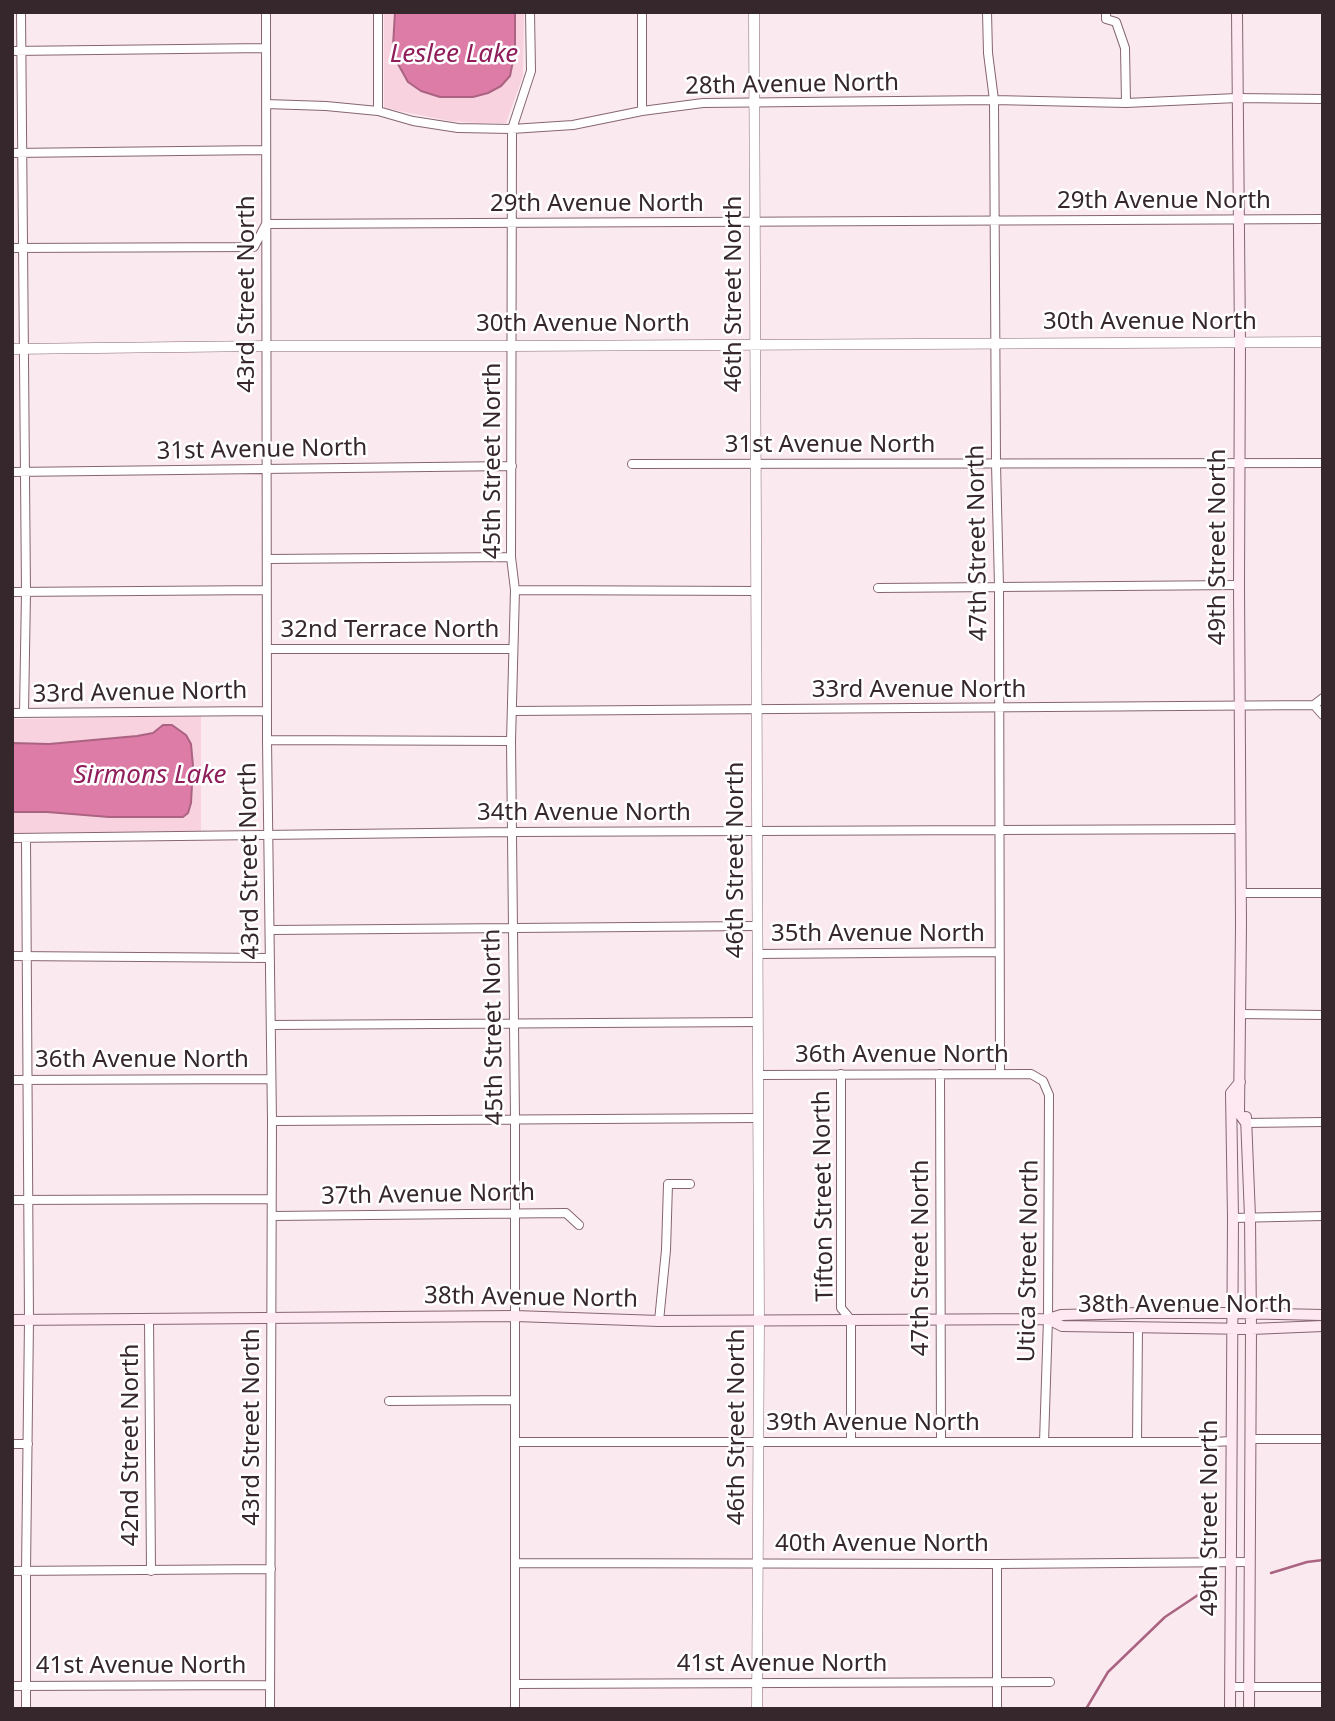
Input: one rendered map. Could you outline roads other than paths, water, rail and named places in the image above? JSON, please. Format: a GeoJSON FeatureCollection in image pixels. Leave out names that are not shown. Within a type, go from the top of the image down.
{"type":"FeatureCollection","features":[{"type":"Feature","properties":{"kind":"main road","name":"49th Street North"},"geometry":{"type":"LineString","coordinates":[[1237,12],[1240,1082],[1245,1093],[1251,1314],[1249,1709]]}},
{"type":"Feature","properties":{"kind":"main road","name":"49th Street North"},"geometry":{"type":"LineString","coordinates":[[1230,1709],[1233,1328],[1231,1093],[1240,1082]]}},
{"type":"Feature","properties":{"kind":"main road"},"geometry":{"type":"LineString","coordinates":[[1231,1140],[1239,1127],[1246,1123]]}},
{"type":"Feature","properties":{"kind":"main road","name":"38th Avenue North"},"geometry":{"type":"LineString","coordinates":[[12,1320],[515,1316],[659,1321],[1048,1319],[1061,1315],[1232,1313],[1323,1315]]}},
{"type":"Feature","properties":{"kind":"main road","name":"38th Avenue North"},"geometry":{"type":"LineString","coordinates":[[1048,1319],[1062,1326],[1138,1328],[1251,1329],[1323,1326]]}},
{"type":"Feature","properties":{"kind":"street"},"geometry":{"type":"LineString","coordinates":[[21,12],[17,51],[17,248],[24,349],[24,713]]}},
{"type":"Feature","properties":{"kind":"street","name":"43rd Street North"},"geometry":{"type":"LineString","coordinates":[[266,12],[267,740],[272,1121],[270,1709]]}},
{"type":"Feature","properties":{"kind":"street"},"geometry":{"type":"LineString","coordinates":[[378,12],[378,111]]}},
{"type":"Feature","properties":{"kind":"street","name":"45th Street North"},"geometry":{"type":"LineString","coordinates":[[515,1709],[515,1119],[511,741],[515,590],[512,557],[512,129],[531,71],[530,12]]}},
{"type":"Feature","properties":{"kind":"street"},"geometry":{"type":"LineString","coordinates":[[642,12],[642,111]]}},
{"type":"Feature","properties":{"kind":"street","name":"46th Street North"},"geometry":{"type":"LineString","coordinates":[[754,12],[758,709],[757,1709]]}},
{"type":"Feature","properties":{"kind":"street","name":"47th Street North"},"geometry":{"type":"LineString","coordinates":[[987,12],[988,53],[994,100],[1000,1074]]}},
{"type":"Feature","properties":{"kind":"street"},"geometry":{"type":"LineString","coordinates":[[1106,12],[1106,19],[1116,22],[1125,48],[1126,103]]}},
{"type":"Feature","properties":{"kind":"street"},"geometry":{"type":"LineString","coordinates":[[17,51],[266,48]]}},
{"type":"Feature","properties":{"kind":"street","name":"28th Avenue North"},"geometry":{"type":"LineString","coordinates":[[266,104],[378,111],[414,121],[458,128],[512,129],[573,125],[642,111],[703,103],[994,100],[1126,103],[1237,98],[1323,99]]}},
{"type":"Feature","properties":{"kind":"street"},"geometry":{"type":"LineString","coordinates":[[17,153],[266,150]]}},
{"type":"Feature","properties":{"kind":"street","name":"29th Avenue North"},"geometry":{"type":"LineString","coordinates":[[266,224],[1323,219]]}},
{"type":"Feature","properties":{"kind":"street"},"geometry":{"type":"LineString","coordinates":[[17,248],[254,247],[266,224]]}},
{"type":"Feature","properties":{"kind":"street","name":"30th Avenue North"},"geometry":{"type":"LineString","coordinates":[[12,349],[1323,342]]}},
{"type":"Feature","properties":{"kind":"street","name":"31st Avenue North"},"geometry":{"type":"LineString","coordinates":[[632,464],[1323,463]]}},
{"type":"Feature","properties":{"kind":"street","name":"31st Avenue North"},"geometry":{"type":"LineString","coordinates":[[12,472],[512,466]]}},
{"type":"Feature","properties":{"kind":"street"},"geometry":{"type":"LineString","coordinates":[[267,559],[512,557]]}},
{"type":"Feature","properties":{"kind":"street"},"geometry":{"type":"LineString","coordinates":[[878,588],[1239,585]]}},
{"type":"Feature","properties":{"kind":"street"},"geometry":{"type":"LineString","coordinates":[[12,592],[267,590]]}},
{"type":"Feature","properties":{"kind":"street"},"geometry":{"type":"LineString","coordinates":[[515,590],[756,591]]}},
{"type":"Feature","properties":{"kind":"street","name":"32nd Terrace North"},"geometry":{"type":"LineString","coordinates":[[267,649],[513,649]]}},
{"type":"Feature","properties":{"kind":"street"},"geometry":{"type":"LineString","coordinates":[[1323,698],[1314,705],[1323,715]]}},
{"type":"Feature","properties":{"kind":"street","name":"33rd Avenue North"},"geometry":{"type":"LineString","coordinates":[[513,711],[1314,705]]}},
{"type":"Feature","properties":{"kind":"street","name":"33rd Avenue North"},"geometry":{"type":"LineString","coordinates":[[12,713],[267,710]]}},
{"type":"Feature","properties":{"kind":"street"},"geometry":{"type":"LineString","coordinates":[[267,740],[511,741]]}},
{"type":"Feature","properties":{"kind":"street","name":"34th Avenue North"},"geometry":{"type":"LineString","coordinates":[[12,838],[512,832],[1240,829]]}},
{"type":"Feature","properties":{"kind":"street"},"geometry":{"type":"LineString","coordinates":[[26,838],[29,1200],[26,1709]]}},
{"type":"Feature","properties":{"kind":"street"},"geometry":{"type":"LineString","coordinates":[[1241,893],[1323,893]]}},
{"type":"Feature","properties":{"kind":"street","name":"35th Avenue North"},"geometry":{"type":"LineString","coordinates":[[271,930],[757,926]]}},
{"type":"Feature","properties":{"kind":"street","name":"35th Avenue North"},"geometry":{"type":"LineString","coordinates":[[757,954],[999,953]]}},
{"type":"Feature","properties":{"kind":"street"},"geometry":{"type":"LineString","coordinates":[[12,956],[270,958]]}},
{"type":"Feature","properties":{"kind":"street"},"geometry":{"type":"LineString","coordinates":[[1240,1014],[1323,1015]]}},
{"type":"Feature","properties":{"kind":"street"},"geometry":{"type":"LineString","coordinates":[[271,1025],[758,1022]]}},
{"type":"Feature","properties":{"kind":"street","name":"Tifton Street North"},"geometry":{"type":"LineString","coordinates":[[841,1074],[841,1308],[850,1320],[851,1443]]}},
{"type":"Feature","properties":{"kind":"street","name":"47th Street North"},"geometry":{"type":"LineString","coordinates":[[940,1074],[941,1442]]}},
{"type":"Feature","properties":{"kind":"street","name":"36th Avenue North"},"geometry":{"type":"LineString","coordinates":[[758,1075],[1031,1074],[1043,1081]]}},
{"type":"Feature","properties":{"kind":"street","name":"36th Avenue North"},"geometry":{"type":"LineString","coordinates":[[12,1080],[271,1079]]}},
{"type":"Feature","properties":{"kind":"street","name":"Utica Street North"},"geometry":{"type":"LineString","coordinates":[[1043,1081],[1049,1095],[1048,1319],[1044,1442]]}},
{"type":"Feature","properties":{"kind":"street"},"geometry":{"type":"LineString","coordinates":[[272,1121],[758,1118]]}},
{"type":"Feature","properties":{"kind":"street"},"geometry":{"type":"LineString","coordinates":[[1246,1123],[1323,1122]]}},
{"type":"Feature","properties":{"kind":"street"},"geometry":{"type":"LineString","coordinates":[[659,1321],[666,1250],[668,1184],[690,1184]]}},
{"type":"Feature","properties":{"kind":"street"},"geometry":{"type":"LineString","coordinates":[[12,1200],[271,1199]]}},
{"type":"Feature","properties":{"kind":"street","name":"37th Avenue North"},"geometry":{"type":"LineString","coordinates":[[272,1216],[566,1213],[579,1226]]}},
{"type":"Feature","properties":{"kind":"street"},"geometry":{"type":"LineString","coordinates":[[1233,1218],[1323,1216]]}},
{"type":"Feature","properties":{"kind":"street","name":"42nd Street North"},"geometry":{"type":"LineString","coordinates":[[149,1319],[151,1571]]}},
{"type":"Feature","properties":{"kind":"street"},"geometry":{"type":"LineString","coordinates":[[1138,1328],[1138,1442]]}},
{"type":"Feature","properties":{"kind":"street"},"geometry":{"type":"LineString","coordinates":[[389,1401],[515,1400]]}},
{"type":"Feature","properties":{"kind":"street"},"geometry":{"type":"LineString","coordinates":[[1250,1439],[1323,1439]]}},
{"type":"Feature","properties":{"kind":"street","name":"39th Avenue North"},"geometry":{"type":"LineString","coordinates":[[515,1442],[1232,1441]]}},
{"type":"Feature","properties":{"kind":"street"},"geometry":{"type":"LineString","coordinates":[[12,1444],[28,1444]]}},
{"type":"Feature","properties":{"kind":"street","name":"40th Avenue North"},"geometry":{"type":"LineString","coordinates":[[515,1563],[1249,1562]]}},
{"type":"Feature","properties":{"kind":"street"},"geometry":{"type":"LineString","coordinates":[[997,1564],[997,1709]]}},
{"type":"Feature","properties":{"kind":"street"},"geometry":{"type":"LineString","coordinates":[[12,1571],[271,1569]]}},
{"type":"Feature","properties":{"kind":"street","name":"41st Avenue North"},"geometry":{"type":"LineString","coordinates":[[515,1684],[1049,1682]]}},
{"type":"Feature","properties":{"kind":"street","name":"41st Avenue North"},"geometry":{"type":"LineString","coordinates":[[12,1686],[270,1685]]}},
{"type":"Feature","properties":{"kind":"street"},"geometry":{"type":"LineString","coordinates":[[1230,1687],[1323,1687]]}},
{"type":"Feature","properties":{"kind":"water","name":"Leslee Lake"},"geometry":{"type":"Polygon","coordinates":[[[395,12],[515,12],[515,51],[510,76],[501,86],[473,97],[440,97],[421,91],[408,82],[398,64],[393,46],[395,12]]]}},
{"type":"Feature","properties":{"kind":"water","name":"Sirmons Lake"},"geometry":{"type":"Polygon","coordinates":[[[163,725],[172,725],[186,735],[191,744],[191,803],[188,813],[183,817],[109,817],[12,812],[12,743],[49,744],[137,736],[153,733],[163,725]]]}},
{"type":"Feature","properties":{"kind":"waterway"},"geometry":{"type":"LineString","coordinates":[[1271,1573],[1323,1560]]}},
{"type":"Feature","properties":{"kind":"waterway"},"geometry":{"type":"LineString","coordinates":[[1086,1709],[1108,1672],[1165,1617],[1207,1589]]}}]}
